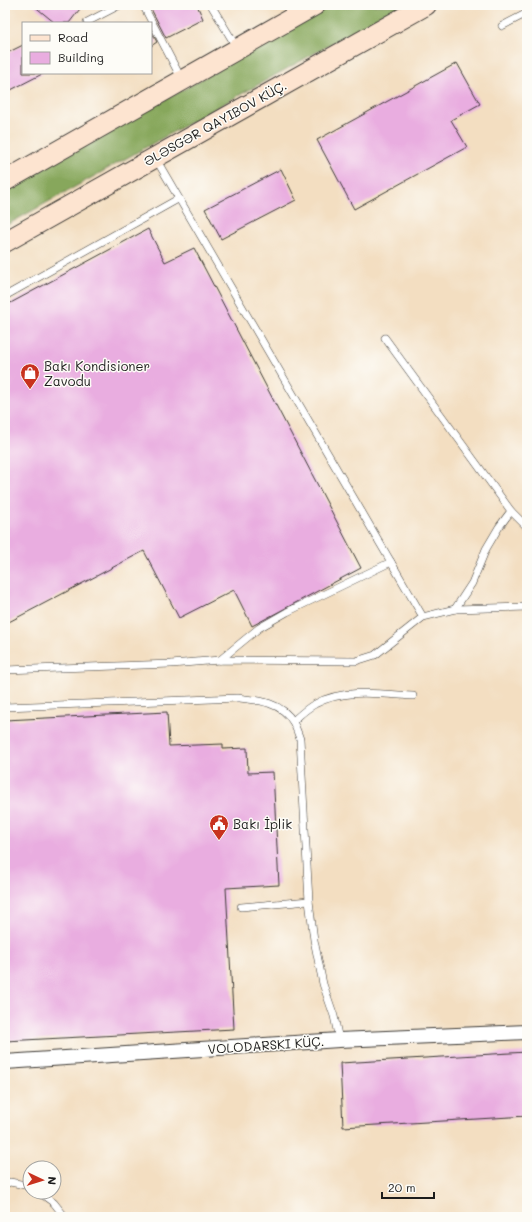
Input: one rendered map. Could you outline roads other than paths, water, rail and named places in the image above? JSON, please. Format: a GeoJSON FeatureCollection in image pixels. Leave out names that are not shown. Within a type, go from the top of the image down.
{"type":"FeatureCollection","features":[{"type":"Feature","properties":{"kind":"main road"},"geometry":{"type":"LineString","coordinates":[[5,242],[426,5]]}},
{"type":"Feature","properties":{"kind":"main road"},"geometry":{"type":"LineString","coordinates":[[5,181],[237,49],[309,6]]}},
{"type":"Feature","properties":{"kind":"street","name":"VOLODARSKI KÜÇ."},"geometry":{"type":"LineString","coordinates":[[5,1062],[339,1040],[527,1032]]}},
{"type":"Feature","properties":{"kind":"lane"},"geometry":{"type":"LineString","coordinates":[[87,22],[120,5]]}},
{"type":"Feature","properties":{"kind":"lane"},"geometry":{"type":"LineString","coordinates":[[143,5],[152,22]]}},
{"type":"Feature","properties":{"kind":"lane"},"geometry":{"type":"LineString","coordinates":[[211,5],[237,49]]}},
{"type":"Feature","properties":{"kind":"lane"},"geometry":{"type":"LineString","coordinates":[[502,26],[527,14]]}},
{"type":"Feature","properties":{"kind":"lane"},"geometry":{"type":"LineString","coordinates":[[152,22],[182,80]]}},
{"type":"Feature","properties":{"kind":"lane"},"geometry":{"type":"LineString","coordinates":[[155,157],[178,199],[423,617]]}},
{"type":"Feature","properties":{"kind":"lane"},"geometry":{"type":"LineString","coordinates":[[5,296],[178,199]]}},
{"type":"Feature","properties":{"kind":"lane"},"geometry":{"type":"LineString","coordinates":[[385,338],[511,511],[527,527]]}},
{"type":"Feature","properties":{"kind":"lane"},"geometry":{"type":"LineString","coordinates":[[455,609],[472,583],[486,549],[499,527],[511,511]]}},
{"type":"Feature","properties":{"kind":"lane"},"geometry":{"type":"LineString","coordinates":[[220,660],[259,628],[288,612],[391,562]]}},
{"type":"Feature","properties":{"kind":"lane"},"geometry":{"type":"LineString","coordinates":[[5,670],[171,664],[220,660],[356,661],[375,655],[423,617],[455,609],[527,607]]}},
{"type":"Feature","properties":{"kind":"lane"},"geometry":{"type":"LineString","coordinates":[[293,721],[314,704],[330,697],[356,693],[413,696]]}},
{"type":"Feature","properties":{"kind":"lane"},"geometry":{"type":"LineString","coordinates":[[5,707],[238,698],[262,701],[279,707],[293,721],[300,739],[309,901],[314,940],[323,984],[334,1016],[339,1040]]}},
{"type":"Feature","properties":{"kind":"lane"},"geometry":{"type":"LineString","coordinates":[[241,907],[309,901]]}},
{"type":"Feature","properties":{"kind":"lane"},"geometry":{"type":"LineString","coordinates":[[5,1184],[10,1182],[22,1184]]}},
{"type":"Feature","properties":{"kind":"lane"},"geometry":{"type":"LineString","coordinates":[[50,1200],[54,1203],[64,1217]]}},
{"type":"Feature","properties":{"kind":"place","name":"Bakı Kondisioner Zavodu"},"geometry":{"type":"Point","coordinates":[30,390]}},
{"type":"Feature","properties":{"kind":"place","name":"Bakı İplik"},"geometry":{"type":"Point","coordinates":[219,841]}}]}
